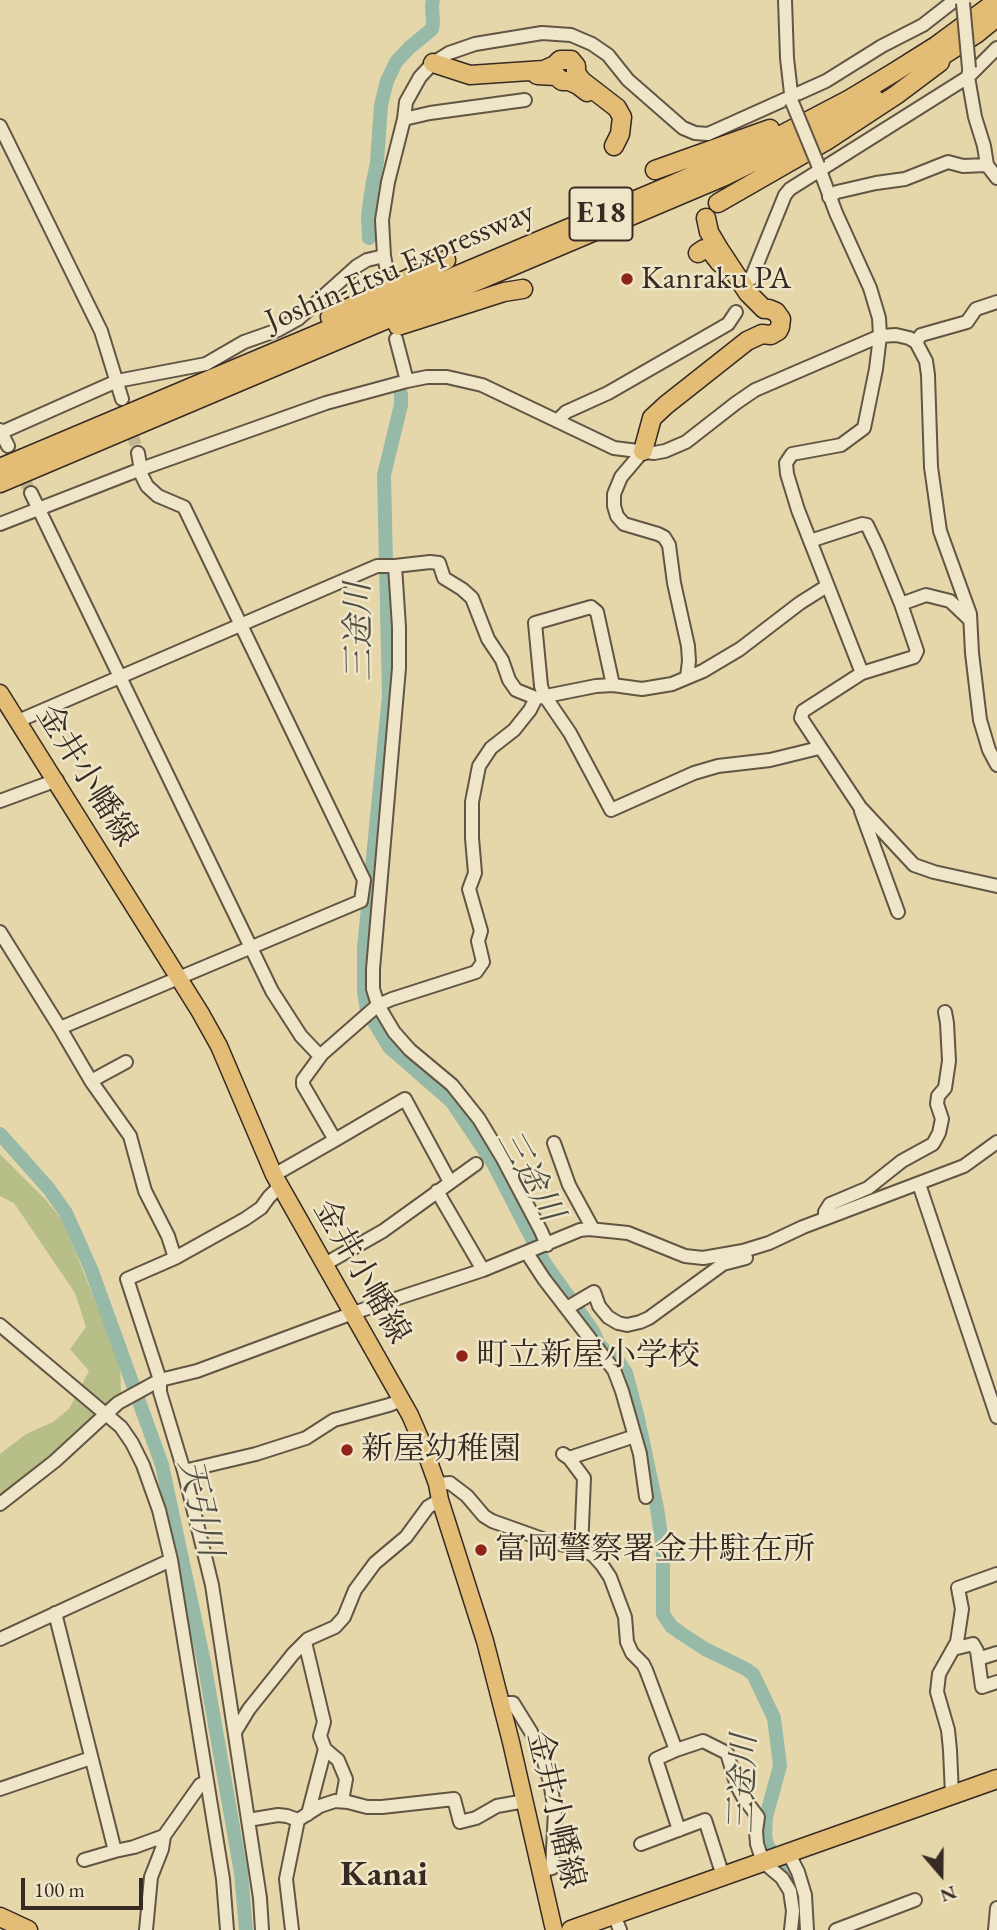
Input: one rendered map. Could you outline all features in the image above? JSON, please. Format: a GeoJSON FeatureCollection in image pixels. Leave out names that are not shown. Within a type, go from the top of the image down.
{"type":"FeatureCollection","features":[{"type":"Feature","properties":{"kind":"highway","name":"Joshin-Etsu Expressway"},"geometry":{"type":"LineString","coordinates":[[0,468],[733,158],[850,99],[936,46],[997,1]]}},
{"type":"Feature","properties":{"kind":"highway","name":"Joshin-Etsu Expressway"},"geometry":{"type":"LineString","coordinates":[[0,483],[735,171],[853,111],[976,34],[997,17]]}},
{"type":"Feature","properties":{"kind":"highway"},"geometry":{"type":"LineString","coordinates":[[718,203],[860,119],[976,34]]}},
{"type":"Feature","properties":{"kind":"highway"},"geometry":{"type":"LineString","coordinates":[[655,170],[739,141],[807,113],[936,46]]}},
{"type":"Feature","properties":{"kind":"highway"},"geometry":{"type":"LineString","coordinates":[[433,63],[470,75],[544,70],[560,60],[571,60],[582,81],[617,108],[622,117],[620,134],[614,146]]}},
{"type":"Feature","properties":{"kind":"highway"},"geometry":{"type":"LineString","coordinates":[[433,63],[447,74],[467,80],[544,75],[569,81],[578,85],[614,117],[614,131],[608,135],[599,134]]}},
{"type":"Feature","properties":{"kind":"highway"},"geometry":{"type":"LineString","coordinates":[[643,451],[652,418],[666,405],[747,341],[762,334],[771,335],[780,327],[781,319],[776,312],[764,309],[748,293],[709,232],[706,218]]}},
{"type":"Feature","properties":{"kind":"highway"},"geometry":{"type":"LineString","coordinates":[[643,451],[641,431],[649,412],[755,328],[751,307],[714,255],[709,249],[698,253]]}},
{"type":"Feature","properties":{"kind":"highway"},"geometry":{"type":"LineString","coordinates":[[186,390],[446,260]]}},
{"type":"Feature","properties":{"kind":"highway"},"geometry":{"type":"LineString","coordinates":[[207,395],[256,379],[365,336],[504,292],[523,289]]}},
{"type":"Feature","properties":{"kind":"highway"},"geometry":{"type":"LineString","coordinates":[[571,1930],[617,1922],[723,1876],[997,1779]]}},
{"type":"Feature","properties":{"kind":"highway"},"geometry":{"type":"LineString","coordinates":[[0,1917],[27,1930]]}},
{"type":"Feature","properties":{"kind":"main road","name":"金井小幡線"},"geometry":{"type":"LineString","coordinates":[[0,693],[201,1012],[219,1046],[277,1181],[402,1400],[423,1445],[485,1641],[554,1930]]}},
{"type":"Feature","properties":{"kind":"street"},"geometry":{"type":"LineString","coordinates":[[785,0],[792,99],[829,197],[870,288],[879,318],[876,369],[864,428],[841,445],[792,454],[786,463],[787,474],[810,541],[862,673]]}},
{"type":"Feature","properties":{"kind":"street"},"geometry":{"type":"LineString","coordinates":[[8,446],[0,432],[117,381],[206,363],[244,342],[278,330],[298,319],[367,260],[385,261],[382,220],[407,102],[419,77],[433,63],[449,53],[475,44],[542,33],[571,35],[608,55],[628,80],[683,128],[708,134],[792,99],[960,1],[975,117],[987,165],[997,178]]}},
{"type":"Feature","properties":{"kind":"street"},"geometry":{"type":"LineString","coordinates":[[751,279],[785,194],[819,168],[968,72],[997,48]]}},
{"type":"Feature","properties":{"kind":"street"},"geometry":{"type":"LineString","coordinates":[[404,119],[525,100]]}},
{"type":"Feature","properties":{"kind":"street"},"geometry":{"type":"LineString","coordinates":[[0,126],[101,331],[122,399]]}},
{"type":"Feature","properties":{"kind":"street"},"geometry":{"type":"LineString","coordinates":[[829,197],[837,192],[905,179],[948,162],[963,166],[987,165]]}},
{"type":"Feature","properties":{"kind":"street"},"geometry":{"type":"LineString","coordinates":[[916,342],[921,335],[967,322],[976,309],[997,302]]}},
{"type":"Feature","properties":{"kind":"street"},"geometry":{"type":"LineString","coordinates":[[557,421],[566,412],[608,393],[728,324],[736,312]]}},
{"type":"Feature","properties":{"kind":"street"},"geometry":{"type":"LineString","coordinates":[[0,524],[141,469],[326,403],[428,377],[463,379],[482,385],[614,448],[654,453],[677,448],[755,390],[880,336],[909,338],[916,342],[926,361],[931,467],[940,531],[970,620],[980,720],[989,750],[997,765]]}},
{"type":"Feature","properties":{"kind":"street"},"geometry":{"type":"LineString","coordinates":[[397,339],[407,381]]}},
{"type":"Feature","properties":{"kind":"street"},"geometry":{"type":"LineString","coordinates":[[643,451],[621,477],[614,494],[614,506],[617,516],[624,524],[658,534],[664,537],[669,545],[674,583],[688,646],[687,677]]}},
{"type":"Feature","properties":{"kind":"street"},"geometry":{"type":"LineString","coordinates":[[61,1028],[361,901],[364,880],[184,507],[158,495],[147,486],[138,453]]}},
{"type":"Feature","properties":{"kind":"street"},"geometry":{"type":"LineString","coordinates":[[32,493],[272,991],[301,1036],[320,1056]]}},
{"type":"Feature","properties":{"kind":"street"},"geometry":{"type":"LineString","coordinates":[[810,541],[862,524],[867,525],[901,604],[917,651],[914,657],[862,673],[803,711],[801,718],[860,807],[898,912]]}},
{"type":"Feature","properties":{"kind":"street"},"geometry":{"type":"LineString","coordinates":[[18,721],[377,566],[439,563],[444,578],[472,598],[488,639],[502,660],[509,680],[516,690],[540,697],[596,686],[613,685],[642,690],[672,684],[703,671],[740,649],[827,586]]}},
{"type":"Feature","properties":{"kind":"street"},"geometry":{"type":"LineString","coordinates":[[394,566],[399,668],[373,989],[389,1025],[410,1050],[452,1085],[479,1119],[503,1159],[547,1245]]}},
{"type":"Feature","properties":{"kind":"street"},"geometry":{"type":"LineString","coordinates":[[901,604],[926,595],[950,601],[970,620]]}},
{"type":"Feature","properties":{"kind":"street"},"geometry":{"type":"LineString","coordinates":[[335,1140],[303,1085],[303,1080],[320,1056],[378,1005],[476,972],[482,962],[478,941],[481,930],[469,889],[475,873],[472,802],[479,766],[491,748],[514,730],[540,697],[535,623],[591,607],[597,612],[613,685]]}},
{"type":"Feature","properties":{"kind":"street"},"geometry":{"type":"LineString","coordinates":[[540,697],[570,733],[611,810],[694,773],[719,766],[770,760],[819,748]]}},
{"type":"Feature","properties":{"kind":"street"},"geometry":{"type":"LineString","coordinates":[[0,801],[57,780]]}},
{"type":"Feature","properties":{"kind":"street"},"geometry":{"type":"LineString","coordinates":[[860,807],[914,864],[934,872],[997,886]]}},
{"type":"Feature","properties":{"kind":"street"},"geometry":{"type":"LineString","coordinates":[[0,932],[91,1081],[130,1136],[145,1191],[168,1236],[175,1258]]}},
{"type":"Feature","properties":{"kind":"street"},"geometry":{"type":"LineString","coordinates":[[825,1218],[830,1204],[868,1188],[902,1161],[933,1144],[942,1119],[937,1104],[944,1088],[949,1061],[945,1012]]}},
{"type":"Feature","properties":{"kind":"street"},"geometry":{"type":"LineString","coordinates":[[91,1081],[126,1062]]}},
{"type":"Feature","properties":{"kind":"street"},"geometry":{"type":"LineString","coordinates":[[262,1930],[260,1898],[212,1585],[184,1471],[160,1392],[160,1380],[127,1279],[175,1258],[245,1219],[261,1208],[277,1181],[335,1140],[405,1099],[450,1182]]}},
{"type":"Feature","properties":{"kind":"street"},"geometry":{"type":"LineString","coordinates":[[0,1504],[55,1461],[118,1403],[160,1380],[222,1362],[353,1313],[484,1270],[580,1230],[628,1233],[685,1256],[703,1258],[743,1251],[964,1166],[997,1142]]}},
{"type":"Feature","properties":{"kind":"street"},"geometry":{"type":"LineString","coordinates":[[554,1143],[569,1185],[593,1229]]}},
{"type":"Feature","properties":{"kind":"street"},"geometry":{"type":"LineString","coordinates":[[326,1265],[383,1231],[475,1164]]}},
{"type":"Feature","properties":{"kind":"street"},"geometry":{"type":"LineString","coordinates":[[919,1184],[992,1388],[997,1417]]}},
{"type":"Feature","properties":{"kind":"street"},"geometry":{"type":"LineString","coordinates":[[437,1191],[484,1270]]}},
{"type":"Feature","properties":{"kind":"street"},"geometry":{"type":"LineString","coordinates":[[567,1308],[593,1292],[608,1317],[627,1325],[640,1322],[723,1264],[807,1231]]}},
{"type":"Feature","properties":{"kind":"street"},"geometry":{"type":"LineString","coordinates":[[528,1253],[544,1279],[614,1370],[640,1454],[646,1497]]}},
{"type":"Feature","properties":{"kind":"street"},"geometry":{"type":"LineString","coordinates":[[0,1325],[121,1427],[143,1465],[159,1510],[170,1560],[223,1879],[227,1930]]}},
{"type":"Feature","properties":{"kind":"street"},"geometry":{"type":"LineString","coordinates":[[184,1471],[256,1454],[306,1438],[334,1420],[402,1400]]}},
{"type":"Feature","properties":{"kind":"street"},"geometry":{"type":"LineString","coordinates":[[582,1550],[584,1478],[566,1456],[635,1436]]}},
{"type":"Feature","properties":{"kind":"street"},"geometry":{"type":"LineString","coordinates":[[235,1732],[249,1709],[293,1654],[305,1642],[335,1627],[344,1617],[355,1590],[375,1563],[406,1537],[438,1492],[450,1483],[492,1521],[582,1550],[593,1555],[602,1564],[610,1577],[625,1617],[627,1642],[646,1670],[676,1750]]}},
{"type":"Feature","properties":{"kind":"street"},"geometry":{"type":"LineString","coordinates":[[0,1639],[170,1560]]}},
{"type":"Feature","properties":{"kind":"street"},"geometry":{"type":"LineString","coordinates":[[951,1795],[948,1730],[937,1692],[939,1674],[957,1642],[962,1609],[958,1588],[997,1574]]}},
{"type":"Feature","properties":{"kind":"street"},"geometry":{"type":"LineString","coordinates":[[55,1613],[115,1851]]}},
{"type":"Feature","properties":{"kind":"street"},"geometry":{"type":"LineString","coordinates":[[305,1642],[324,1722],[320,1736],[326,1749],[338,1760],[346,1779],[342,1801]]}},
{"type":"Feature","properties":{"kind":"street"},"geometry":{"type":"LineString","coordinates":[[953,1649],[973,1644],[977,1651],[982,1687],[997,1682]]}},
{"type":"Feature","properties":{"kind":"street"},"geometry":{"type":"LineString","coordinates":[[978,1659],[997,1653]]}},
{"type":"Feature","properties":{"kind":"street"},"geometry":{"type":"LineString","coordinates":[[501,1703],[513,1703],[531,1732],[550,1782],[555,1811],[552,1868],[541,1871]]}},
{"type":"Feature","properties":{"kind":"street"},"geometry":{"type":"LineString","coordinates":[[679,1830],[656,1759],[703,1741],[727,1753],[743,1797],[758,1817],[757,1844],[798,1872],[805,1895],[807,1930]]}},
{"type":"Feature","properties":{"kind":"street"},"geometry":{"type":"LineString","coordinates":[[292,1930],[286,1880],[303,1817],[326,1749]]}},
{"type":"Feature","properties":{"kind":"street"},"geometry":{"type":"LineString","coordinates":[[0,1789],[91,1758]]}},
{"type":"Feature","properties":{"kind":"street"},"geometry":{"type":"LineString","coordinates":[[146,1930],[151,1877],[164,1836],[200,1785],[206,1781]]}},
{"type":"Feature","properties":{"kind":"street"},"geometry":{"type":"LineString","coordinates":[[248,1820],[278,1815],[303,1817],[335,1801],[382,1808],[454,1799],[460,1822],[476,1818],[497,1806],[525,1801]]}},
{"type":"Feature","properties":{"kind":"street"},"geometry":{"type":"LineString","coordinates":[[641,1844],[705,1820],[723,1876]]}},
{"type":"Feature","properties":{"kind":"street"},"geometry":{"type":"LineString","coordinates":[[84,1860],[164,1836]]}},
{"type":"Feature","properties":{"kind":"street"},"geometry":{"type":"LineString","coordinates":[[776,1857],[782,1878],[790,1891],[793,1911],[791,1930]]}},
{"type":"Feature","properties":{"kind":"street"},"geometry":{"type":"LineString","coordinates":[[836,1930],[915,1900]]}},
{"type":"Feature","properties":{"kind":"street"},"geometry":{"type":"LineString","coordinates":[[995,1930],[997,1908]]}},
{"type":"Feature","properties":{"kind":"green space"},"geometry":{"type":"Polygon","coordinates":[[[0,1154],[63,1221],[120,1363],[121,1392],[52,1459],[0,1500],[0,1454],[26,1434],[53,1422],[69,1409],[89,1371],[70,1349],[86,1327],[75,1293],[14,1203],[0,1196],[0,1154]]]}},
{"type":"Feature","properties":{"kind":"waterway","name":"三途川"},"geometry":{"type":"LineString","coordinates":[[369,238],[368,216],[377,162],[381,105],[387,81],[396,62],[432,29],[433,0]]}},
{"type":"Feature","properties":{"kind":"waterway","name":"三途川"},"geometry":{"type":"LineString","coordinates":[[401,394],[401,405],[384,475],[389,696],[364,948],[364,992],[367,1010],[389,1047],[452,1102],[493,1163],[544,1262],[593,1331],[599,1345],[618,1361],[626,1373],[657,1508],[663,1549],[663,1614],[671,1626],[682,1634],[753,1674],[774,1718],[780,1766],[766,1817],[765,1834],[767,1845],[795,1887],[800,1930]]}},
{"type":"Feature","properties":{"kind":"waterway","name":"天引川"},"geometry":{"type":"LineString","coordinates":[[0,1134],[49,1189],[66,1213],[91,1269],[162,1465],[204,1662],[241,1873],[246,1930]]}},
{"type":"Feature","properties":{"kind":"tunnel"},"geometry":{"type":"LineString","coordinates":[[122,399],[138,453]]}},
{"type":"Feature","properties":{"kind":"tunnel"},"geometry":{"type":"LineString","coordinates":[[8,446],[31,493]]}},
{"type":"Feature","properties":{"kind":"place","name":"Kanraku PA"},"geometry":{"type":"Point","coordinates":[627,279]}},
{"type":"Feature","properties":{"kind":"place","name":"町立新屋小学校"},"geometry":{"type":"Point","coordinates":[462,1356]}},
{"type":"Feature","properties":{"kind":"place","name":"新屋幼稚園"},"geometry":{"type":"Point","coordinates":[347,1450]}},
{"type":"Feature","properties":{"kind":"place","name":"富岡警察署金井駐在所"},"geometry":{"type":"Point","coordinates":[481,1550]}},
{"type":"Feature","properties":{"kind":"district","name":"Kanai"},"geometry":{"type":"Point","coordinates":[384,1875]}}]}
